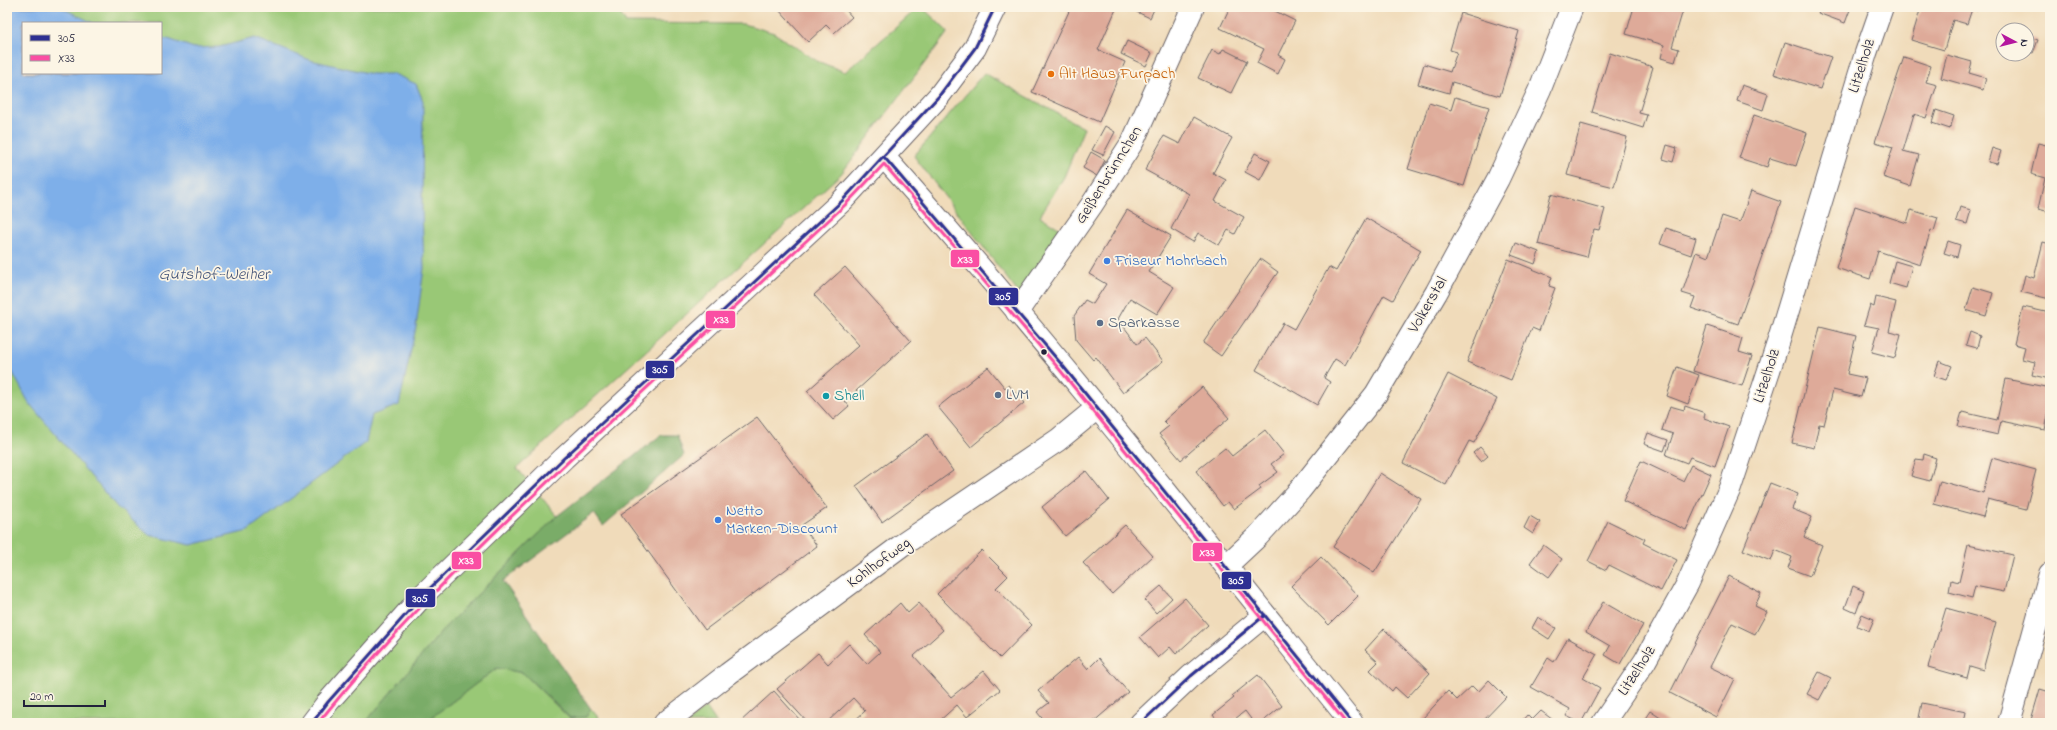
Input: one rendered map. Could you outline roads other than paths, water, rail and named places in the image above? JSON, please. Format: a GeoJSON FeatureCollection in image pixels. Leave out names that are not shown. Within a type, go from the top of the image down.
{"type":"FeatureCollection","features":[{"type":"Feature","properties":{"kind":"street"},"geometry":{"type":"LineString","coordinates":[[312,723],[328,702],[430,589],[564,458],[842,201],[939,96],[966,62],[981,38],[996,7]]}},
{"type":"Feature","properties":{"kind":"street","name":"Geißenbrünnchen"},"geometry":{"type":"LineString","coordinates":[[1017,312],[1086,213],[1133,141],[1193,7]]}},
{"type":"Feature","properties":{"kind":"street","name":"Volkerstal"},"geometry":{"type":"LineString","coordinates":[[1226,566],[1258,536],[1300,490],[1376,394],[1436,293],[1498,179],[1540,89],[1572,7]]}},
{"type":"Feature","properties":{"kind":"street","name":"Litzelholz"},"geometry":{"type":"LineString","coordinates":[[1602,723],[1645,661],[1688,583],[1730,488],[1779,340],[1866,53],[1882,7]]}},
{"type":"Feature","properties":{"kind":"street"},"geometry":{"type":"LineString","coordinates":[[884,157],[964,247],[1226,566],[1352,723]]}},
{"type":"Feature","properties":{"kind":"street","name":"Kohlhofweg"},"geometry":{"type":"LineString","coordinates":[[665,723],[728,674],[902,545],[1058,440],[1096,408]]}},
{"type":"Feature","properties":{"kind":"street"},"geometry":{"type":"LineString","coordinates":[[2009,723],[2050,574]]}},
{"type":"Feature","properties":{"kind":"street"},"geometry":{"type":"LineString","coordinates":[[1141,723],[1191,676],[1265,616]]}},
{"type":"Feature","properties":{"kind":"water","name":"Gutshof-Weiher"},"geometry":{"type":"Polygon","coordinates":[[[7,7],[60,7],[91,22],[22,22],[22,74],[162,74],[162,39],[168,39],[194,48],[219,47],[255,38],[310,60],[372,74],[394,74],[416,84],[423,101],[422,209],[424,268],[416,327],[399,405],[372,415],[366,442],[248,531],[191,545],[149,535],[117,507],[29,403],[7,362],[7,7]]]}},
{"type":"Feature","properties":{"kind":"place","name":"Alt Haus Furpach"},"geometry":{"type":"Point","coordinates":[1051,74]}},
{"type":"Feature","properties":{"kind":"place","name":"Friseur Mohrbach"},"geometry":{"type":"Point","coordinates":[1107,261]}},
{"type":"Feature","properties":{"kind":"place","name":"Sparkasse"},"geometry":{"type":"Point","coordinates":[1100,323]}},
{"type":"Feature","properties":{"kind":"place","name":"LVM"},"geometry":{"type":"Point","coordinates":[998,395]}},
{"type":"Feature","properties":{"kind":"place","name":"Shell"},"geometry":{"type":"Point","coordinates":[826,396]}},
{"type":"Feature","properties":{"kind":"place","name":"Netto Marken-Discount"},"geometry":{"type":"Point","coordinates":[718,520]}}]}
